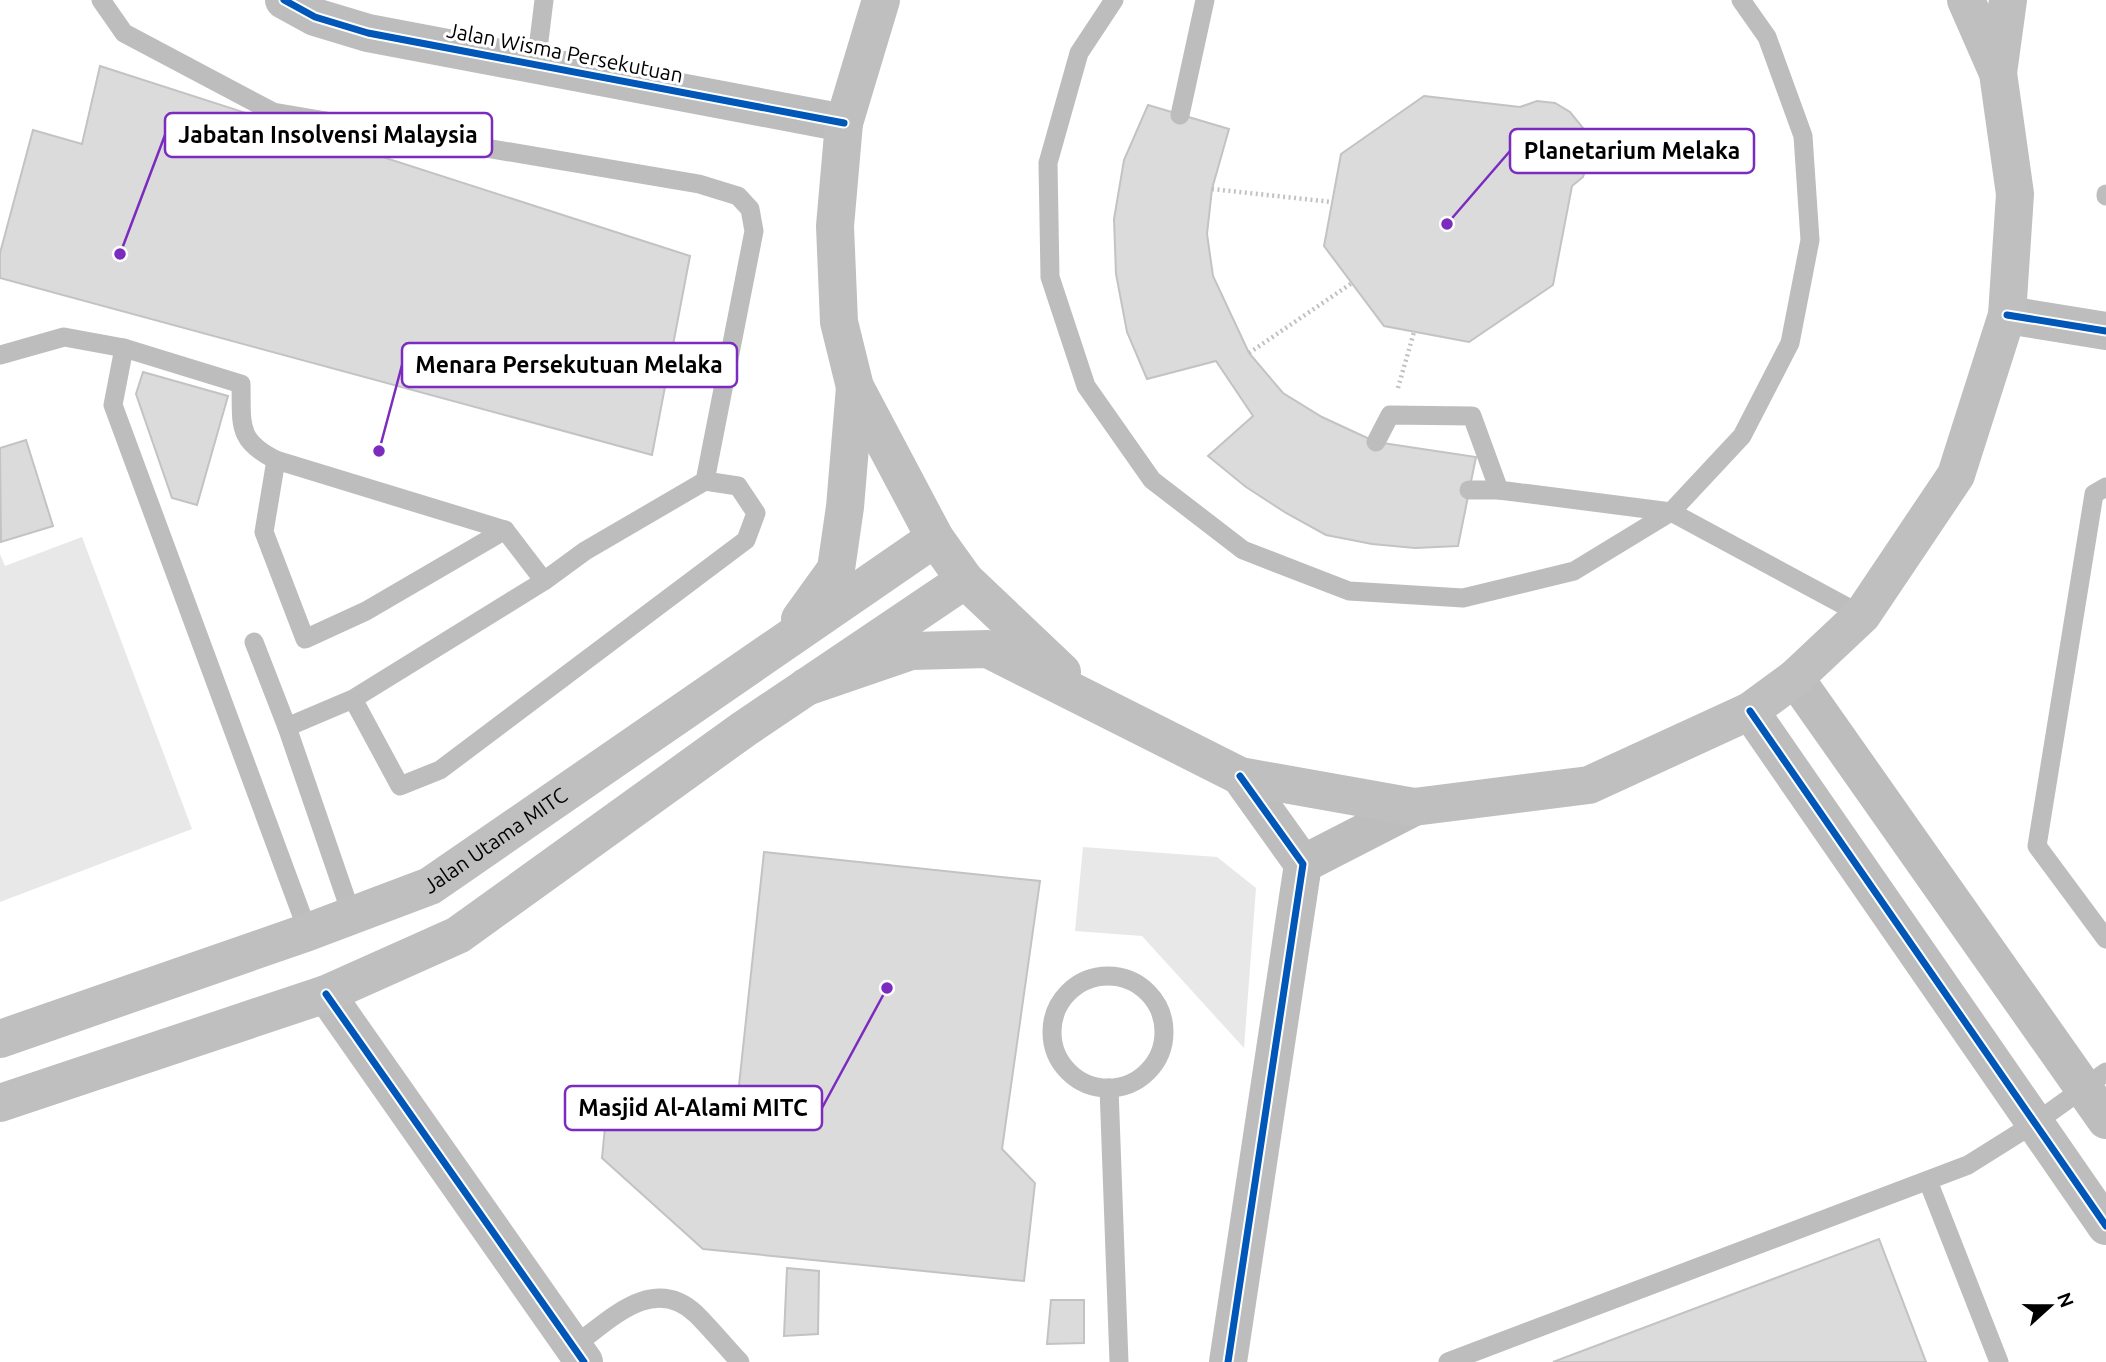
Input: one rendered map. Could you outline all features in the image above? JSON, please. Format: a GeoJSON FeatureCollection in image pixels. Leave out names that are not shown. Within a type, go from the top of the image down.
{"type":"FeatureCollection","features":[{"type":"Feature","properties":{"kind":"main road"},"geometry":{"type":"LineString","coordinates":[[881,0],[845,123],[835,226],[839,322],[855,387],[935,538],[965,580],[1088,698]]}},
{"type":"Feature","properties":{"kind":"main road"},"geometry":{"type":"LineString","coordinates":[[806,687],[911,651],[988,649],[1240,776],[1414,807],[1589,785],[1749,711],[1794,678],[1862,615],[1956,475],[2007,315],[2015,194],[1998,73],[1966,0]]}},
{"type":"Feature","properties":{"kind":"main road"},"geometry":{"type":"LineString","coordinates":[[1998,73],[2008,0]]}},
{"type":"Feature","properties":{"kind":"main road"},"geometry":{"type":"LineString","coordinates":[[785,641],[836,569],[845,508],[855,387]]}},
{"type":"Feature","properties":{"kind":"main road","name":"Jalan Utama MITC"},"geometry":{"type":"LineString","coordinates":[[0,1038],[308,932],[430,886],[935,538]]}},
{"type":"Feature","properties":{"kind":"main road"},"geometry":{"type":"LineString","coordinates":[[0,1102],[326,994],[458,935],[744,729],[965,580]]}},
{"type":"Feature","properties":{"kind":"street","name":"Jalan Wisma Persekutuan"},"geometry":{"type":"LineString","coordinates":[[284,0],[314,17],[368,33],[845,123]]}},
{"type":"Feature","properties":{"kind":"street"},"geometry":{"type":"LineString","coordinates":[[2007,315],[2106,331]]}},
{"type":"Feature","properties":{"kind":"street"},"geometry":{"type":"LineString","coordinates":[[1794,678],[2095,1080],[2106,1120]]}},
{"type":"Feature","properties":{"kind":"street"},"geometry":{"type":"LineString","coordinates":[[1749,711],[2106,1226]]}},
{"type":"Feature","properties":{"kind":"street"},"geometry":{"type":"LineString","coordinates":[[1228,1362],[1303,864],[1240,776]]}},
{"type":"Feature","properties":{"kind":"street"},"geometry":{"type":"LineString","coordinates":[[1303,864],[1414,807]]}},
{"type":"Feature","properties":{"kind":"street"},"geometry":{"type":"LineString","coordinates":[[326,994],[579,1354]]}},
{"type":"Feature","properties":{"kind":"lane"},"geometry":{"type":"LineString","coordinates":[[101,0],[124,33],[273,111],[699,184],[738,196],[750,209],[754,231],[705,481]]}},
{"type":"Feature","properties":{"kind":"lane"},"geometry":{"type":"LineString","coordinates":[[536,65],[544,0]]}},
{"type":"Feature","properties":{"kind":"lane"},"geometry":{"type":"LineString","coordinates":[[1114,0],[1079,53],[1048,163],[1050,277],[1086,386],[1152,480],[1243,550],[1349,591],[1463,598],[1574,571],[1671,512],[1742,436],[1790,343],[1810,240],[1803,136],[1768,37],[1741,0]]}},
{"type":"Feature","properties":{"kind":"lane"},"geometry":{"type":"LineString","coordinates":[[1180,114],[1205,0]]}},
{"type":"Feature","properties":{"kind":"lane"},"geometry":{"type":"LineString","coordinates":[[0,355],[64,337],[124,348],[242,384],[245,437],[261,452],[276,460],[505,530],[544,581]]}},
{"type":"Feature","properties":{"kind":"lane"},"geometry":{"type":"LineString","coordinates":[[124,348],[113,405],[308,932]]}},
{"type":"Feature","properties":{"kind":"lane"},"geometry":{"type":"LineString","coordinates":[[1376,442],[1390,415],[1472,416],[1499,490]]}},
{"type":"Feature","properties":{"kind":"lane"},"geometry":{"type":"LineString","coordinates":[[276,460],[264,532],[305,639],[366,611],[505,530]]}},
{"type":"Feature","properties":{"kind":"lane"},"geometry":{"type":"LineString","coordinates":[[287,727],[353,699],[544,581],[584,551],[705,481],[738,486],[756,513],[746,540],[440,770],[400,786],[353,699]]}},
{"type":"Feature","properties":{"kind":"lane"},"geometry":{"type":"LineString","coordinates":[[2106,487],[2094,494],[2037,846],[2106,939]]}},
{"type":"Feature","properties":{"kind":"lane"},"geometry":{"type":"LineString","coordinates":[[1469,490],[1499,490],[1671,512],[1862,615]]}},
{"type":"Feature","properties":{"kind":"lane"},"geometry":{"type":"LineString","coordinates":[[254,642],[287,727],[352,916]]}},
{"type":"Feature","properties":{"kind":"lane"},"geometry":{"type":"LineString","coordinates":[[1107,975],[1127,978],[1143,987],[1156,1003],[1163,1021],[1164,1040],[1158,1059],[1145,1074],[1128,1084],[1109,1088],[1092,1086],[1076,1078],[1063,1066],[1055,1050],[1052,1032],[1054,1015],[1062,999],[1074,986],[1090,977],[1107,975]]}},
{"type":"Feature","properties":{"kind":"lane"},"geometry":{"type":"LineString","coordinates":[[1448,1362],[1928,1181],[1984,1157],[2095,1080]]}},
{"type":"Feature","properties":{"kind":"lane"},"geometry":{"type":"LineString","coordinates":[[1109,1088],[1119,1362]]}},
{"type":"Feature","properties":{"kind":"lane"},"geometry":{"type":"LineString","coordinates":[[1928,1181],[1998,1362]]}},
{"type":"Feature","properties":{"kind":"lane"},"geometry":{"type":"LineString","coordinates":[[579,1354],[632,1304],[650,1298],[672,1299],[694,1312],[740,1362]]}},
{"type":"Feature","properties":{"kind":"path"},"geometry":{"type":"LineString","coordinates":[[1212,190],[1332,202]]}},
{"type":"Feature","properties":{"kind":"path"},"geometry":{"type":"LineString","coordinates":[[1249,354],[1352,282]]}},
{"type":"Feature","properties":{"kind":"path"},"geometry":{"type":"LineString","coordinates":[[1390,415],[1414,332]]}},
{"type":"Feature","properties":{"kind":"shaded area"},"geometry":{"type":"Polygon","coordinates":[[[82,537],[192,829],[0,902],[0,554],[5,566],[82,537]]]}},
{"type":"Feature","properties":{"kind":"shaded area"},"geometry":{"type":"Polygon","coordinates":[[[1083,847],[1217,857],[1256,888],[1244,1048],[1142,936],[1075,931],[1083,847]]]}},
{"type":"Feature","properties":{"kind":"building"},"geometry":{"type":"Polygon","coordinates":[[[100,66],[690,256],[652,455],[0,278],[0,253],[33,130],[82,144],[100,66]]]}},
{"type":"Feature","properties":{"kind":"building"},"geometry":{"type":"Polygon","coordinates":[[[1424,96],[1520,107],[1537,101],[1555,103],[1570,112],[1583,128],[1589,145],[1589,160],[1583,177],[1572,186],[1553,285],[1469,342],[1384,326],[1324,246],[1341,154],[1424,96]]]}},
{"type":"Feature","properties":{"kind":"building"},"geometry":{"type":"Polygon","coordinates":[[[1148,105],[1229,129],[1212,189],[1207,234],[1213,276],[1249,353],[1283,393],[1322,417],[1376,442],[1476,457],[1458,546],[1415,548],[1372,544],[1326,535],[1246,487],[1208,456],[1253,416],[1216,361],[1147,379],[1127,332],[1116,274],[1114,219],[1124,160],[1148,105]]]}},
{"type":"Feature","properties":{"kind":"building"},"geometry":{"type":"Polygon","coordinates":[[[143,372],[228,396],[197,505],[172,498],[136,394],[143,372]]]}},
{"type":"Feature","properties":{"kind":"building"},"geometry":{"type":"Polygon","coordinates":[[[26,440],[53,526],[1,542],[0,448],[26,440]]]}},
{"type":"Feature","properties":{"kind":"building"},"geometry":{"type":"Polygon","coordinates":[[[764,852],[1040,881],[1002,1149],[1035,1183],[1024,1281],[703,1249],[602,1158],[608,1096],[737,1104],[764,852]]]}},
{"type":"Feature","properties":{"kind":"building"},"geometry":{"type":"Polygon","coordinates":[[[1879,1239],[1926,1362],[1553,1362],[1879,1239]]]}},
{"type":"Feature","properties":{"kind":"building"},"geometry":{"type":"Polygon","coordinates":[[[787,1268],[819,1271],[818,1334],[784,1336],[787,1268]]]}},
{"type":"Feature","properties":{"kind":"building"},"geometry":{"type":"Polygon","coordinates":[[[1051,1300],[1084,1300],[1084,1343],[1047,1344],[1051,1300]]]}},
{"type":"Feature","properties":{"kind":"cycle path"},"geometry":{"type":"LineString","coordinates":[[284,0],[315,17],[368,33],[844,123]]}},
{"type":"Feature","properties":{"kind":"cycle path"},"geometry":{"type":"LineString","coordinates":[[2007,315],[2106,331]]}},
{"type":"Feature","properties":{"kind":"cycle path"},"geometry":{"type":"LineString","coordinates":[[1750,711],[2106,1226]]}},
{"type":"Feature","properties":{"kind":"cycle path"},"geometry":{"type":"LineString","coordinates":[[1228,1362],[1303,864],[1240,776]]}},
{"type":"Feature","properties":{"kind":"cycle path"},"geometry":{"type":"LineString","coordinates":[[326,994],[584,1362]]}},
{"type":"Feature","properties":{"kind":"place","name":"Planetarium Melaka"},"geometry":{"type":"Point","coordinates":[1447,224]}},
{"type":"Feature","properties":{"kind":"place","name":"Jabatan Insolvensi Malaysia"},"geometry":{"type":"Point","coordinates":[120,254]}},
{"type":"Feature","properties":{"kind":"place","name":"Menara Persekutuan Melaka"},"geometry":{"type":"Point","coordinates":[379,451]}},
{"type":"Feature","properties":{"kind":"place","name":"Masjid Al-Alami MITC"},"geometry":{"type":"Point","coordinates":[887,988]}}]}
